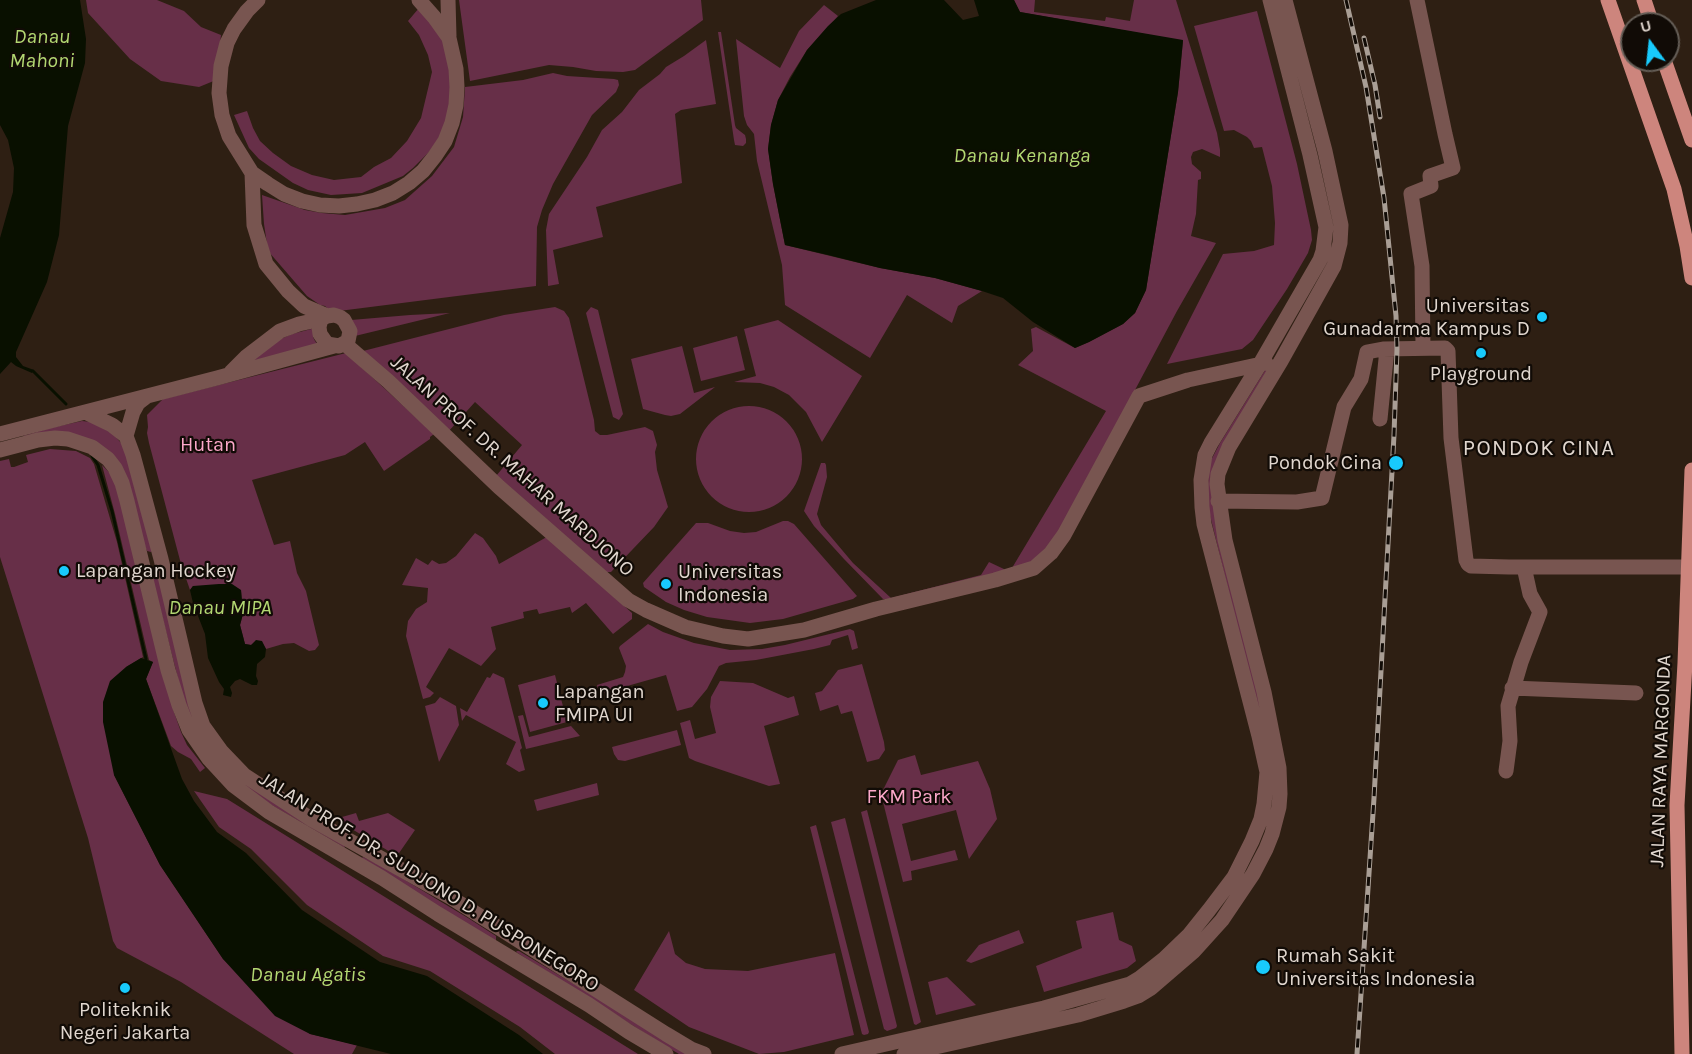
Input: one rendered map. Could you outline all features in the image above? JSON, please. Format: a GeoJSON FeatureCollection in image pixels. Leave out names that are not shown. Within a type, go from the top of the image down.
{"type":"FeatureCollection","features":[{"type":"Feature","properties":{"kind":"main road"},"geometry":{"type":"LineString","coordinates":[[1608,0],[1674,189],[1692,278]]}},
{"type":"Feature","properties":{"kind":"main road"},"geometry":{"type":"LineString","coordinates":[[1668,72],[1692,140]]}},
{"type":"Feature","properties":{"kind":"main road","name":"JALAN RAYA MARGONDA"},"geometry":{"type":"LineString","coordinates":[[1682,1054],[1677,805],[1692,470]]}},
{"type":"Feature","properties":{"kind":"street"},"geometry":{"type":"LineString","coordinates":[[258,0],[247,10],[234,29],[227,43],[221,66],[219,93],[222,115],[229,136],[252,173],[285,194],[302,201],[339,206],[375,200],[393,193],[423,171],[445,141],[452,123],[458,87],[449,38],[448,0]]}},
{"type":"Feature","properties":{"kind":"street"},"geometry":{"type":"LineString","coordinates":[[419,0],[449,38]]}},
{"type":"Feature","properties":{"kind":"street"},"geometry":{"type":"LineString","coordinates":[[1263,721],[1248,693],[1204,524],[1201,480],[1205,456],[1211,443],[1260,364],[1323,251],[1326,227],[1313,166],[1270,0]]}},
{"type":"Feature","properties":{"kind":"street"},"geometry":{"type":"LineString","coordinates":[[904,1054],[936,1040],[1130,984],[1140,978],[1189,935],[1209,910],[1234,877],[1261,819],[1267,772],[1260,679],[1225,540],[1218,501],[1218,474],[1224,459],[1334,266],[1340,243],[1341,225],[1325,151],[1285,0]]}},
{"type":"Feature","properties":{"kind":"street"},"geometry":{"type":"LineString","coordinates":[[1417,0],[1454,168],[1430,176],[1431,187],[1412,194],[1422,266],[1423,348]]}},
{"type":"Feature","properties":{"kind":"street"},"geometry":{"type":"LineString","coordinates":[[252,173],[254,225],[266,264],[288,291],[304,306],[324,318]]}},
{"type":"Feature","properties":{"kind":"street"},"geometry":{"type":"LineString","coordinates":[[0,434],[147,396],[339,345],[348,341],[350,335],[348,324],[334,315],[280,331],[246,357],[229,374]]}},
{"type":"Feature","properties":{"kind":"street"},"geometry":{"type":"LineString","coordinates":[[324,318],[319,327],[320,334],[327,344],[339,345]]}},
{"type":"Feature","properties":{"kind":"street","name":"JALAN PROF. DR. MAHAR MARDJONO"},"geometry":{"type":"LineString","coordinates":[[339,345],[388,381],[499,487],[628,600],[685,627],[748,639],[804,630],[1034,568],[1051,553],[1064,535],[1139,396],[1188,380],[1281,361]]}},
{"type":"Feature","properties":{"kind":"street"},"geometry":{"type":"LineString","coordinates":[[1218,501],[1297,502],[1322,498],[1344,407],[1361,379],[1366,353],[1387,349],[1445,348],[1449,351],[1450,438],[1466,560],[1471,566],[1688,567]]}},
{"type":"Feature","properties":{"kind":"street"},"geometry":{"type":"LineString","coordinates":[[1380,419],[1387,349]]}},
{"type":"Feature","properties":{"kind":"street"},"geometry":{"type":"LineString","coordinates":[[84,412],[112,425],[126,436],[133,412],[138,403],[147,396]]}},
{"type":"Feature","properties":{"kind":"street","name":"JALAN PROF. DR. SUDJONO D. PUSPONEGORO"},"geometry":{"type":"LineString","coordinates":[[126,436],[134,455],[189,684],[204,726],[221,751],[244,775],[311,819],[450,897],[691,1049],[704,1054]]}},
{"type":"Feature","properties":{"kind":"street","name":"JALAN PROF. DR. SUDJONO D. PUSPONEGORO"},"geometry":{"type":"LineString","coordinates":[[0,450],[55,438],[81,442],[101,453],[115,468],[122,483],[168,670],[179,705],[189,730],[209,759],[233,785],[269,812],[349,858],[666,1054]]}},
{"type":"Feature","properties":{"kind":"street"},"geometry":{"type":"LineString","coordinates":[[143,563],[160,559]]}},
{"type":"Feature","properties":{"kind":"street"},"geometry":{"type":"LineString","coordinates":[[1506,771],[1510,741],[1508,705],[1540,612],[1530,594],[1524,567]]}},
{"type":"Feature","properties":{"kind":"street"},"geometry":{"type":"LineString","coordinates":[[1248,693],[1255,691],[1252,682],[1260,679]]}},
{"type":"Feature","properties":{"kind":"street"},"geometry":{"type":"LineString","coordinates":[[1512,688],[1636,693]]}},
{"type":"Feature","properties":{"kind":"street"},"geometry":{"type":"LineString","coordinates":[[349,858],[358,844]]}},
{"type":"Feature","properties":{"kind":"street"},"geometry":{"type":"LineString","coordinates":[[501,951],[511,937]]}},
{"type":"Feature","properties":{"kind":"street"},"geometry":{"type":"LineString","coordinates":[[643,1018],[638,1026],[651,1034],[646,1043]]}},
{"type":"Feature","properties":{"kind":"street"},"geometry":{"type":"LineString","coordinates":[[842,1054],[936,1040]]}},
{"type":"Feature","properties":{"kind":"green space"},"geometry":{"type":"Polygon","coordinates":[[[86,0],[157,0],[184,11],[201,27],[221,35],[216,80],[199,87],[161,81],[130,59],[88,13],[86,0]]]}},
{"type":"Feature","properties":{"kind":"green space"},"geometry":{"type":"Polygon","coordinates":[[[459,0],[701,0],[703,20],[635,70],[596,71],[549,65],[470,81],[459,0]]]}},
{"type":"Feature","properties":{"kind":"green space"},"geometry":{"type":"Polygon","coordinates":[[[1014,0],[1035,0],[1034,12],[1105,21],[1106,17],[1130,21],[1134,0],[1176,0],[1217,133],[1220,150],[1220,157],[1202,149],[1193,152],[1191,157],[1192,164],[1201,172],[1201,179],[1198,180],[1196,214],[1191,236],[1216,243],[1177,311],[1060,531],[1048,549],[1021,569],[892,600],[883,599],[814,526],[804,511],[821,463],[826,465],[827,477],[817,514],[821,525],[853,563],[891,598],[981,575],[989,562],[1006,570],[1012,568],[1106,411],[1018,365],[1033,351],[1031,329],[1036,327],[1075,348],[1123,324],[1135,313],[1146,290],[1178,92],[1183,41],[1020,12],[1014,0]]]}},
{"type":"Feature","properties":{"kind":"green space"},"geometry":{"type":"Polygon","coordinates":[[[824,5],[838,16],[807,50],[790,77],[778,100],[771,125],[768,149],[785,245],[880,268],[935,278],[982,291],[958,306],[952,323],[907,295],[870,358],[785,305],[782,265],[757,161],[754,134],[744,116],[736,39],[780,68],[799,31],[824,5]]]}},
{"type":"Feature","properties":{"kind":"green space"},"geometry":{"type":"Polygon","coordinates":[[[419,8],[443,40],[452,78],[448,115],[437,144],[413,168],[403,176],[362,193],[331,195],[308,190],[293,183],[259,159],[249,148],[234,115],[247,111],[260,141],[291,166],[312,175],[334,180],[361,177],[391,158],[407,141],[421,118],[432,72],[428,55],[419,35],[408,21],[419,8]]]}},
{"type":"Feature","properties":{"kind":"green space"},"geometry":{"type":"Polygon","coordinates":[[[1257,11],[1297,164],[1312,240],[1308,253],[1287,289],[1253,340],[1242,349],[1167,364],[1223,254],[1254,251],[1274,245],[1272,186],[1262,147],[1254,148],[1247,137],[1234,130],[1224,131],[1194,26],[1257,11]]]}},
{"type":"Feature","properties":{"kind":"green space"},"geometry":{"type":"Polygon","coordinates":[[[718,32],[721,32],[735,125],[746,139],[743,146],[735,145],[718,32]]]}},
{"type":"Feature","properties":{"kind":"green space"},"geometry":{"type":"Polygon","coordinates":[[[706,40],[716,104],[681,110],[675,114],[682,183],[596,207],[603,237],[553,250],[559,284],[548,286],[546,230],[549,214],[602,130],[622,112],[639,90],[666,67],[706,40]]]}},
{"type":"Feature","properties":{"kind":"green space"},"geometry":{"type":"Polygon","coordinates":[[[553,73],[614,79],[618,80],[619,85],[616,92],[592,115],[553,184],[542,210],[537,227],[536,286],[331,312],[307,296],[268,251],[262,195],[305,210],[345,215],[385,208],[405,200],[432,176],[454,147],[463,117],[465,87],[523,80],[553,73]]]}},
{"type":"Feature","properties":{"kind":"green space"},"geometry":{"type":"Polygon","coordinates":[[[555,307],[564,311],[569,318],[595,431],[600,435],[607,435],[645,427],[653,431],[657,445],[655,452],[657,470],[668,507],[654,527],[611,572],[602,572],[496,476],[522,445],[475,402],[448,432],[363,351],[504,315],[555,307]]]}},
{"type":"Feature","properties":{"kind":"green space"},"geometry":{"type":"Polygon","coordinates":[[[591,307],[598,310],[623,414],[619,420],[613,417],[586,313],[591,307]]]}},
{"type":"Feature","properties":{"kind":"green space"},"geometry":{"type":"Polygon","coordinates":[[[450,313],[355,336],[351,320],[410,315],[450,313]]]}},
{"type":"Feature","properties":{"kind":"green space"},"geometry":{"type":"Polygon","coordinates":[[[778,320],[862,376],[822,442],[806,412],[789,395],[760,383],[734,382],[756,376],[744,329],[778,320]]]}},
{"type":"Feature","properties":{"kind":"green space"},"geometry":{"type":"Polygon","coordinates":[[[315,328],[313,337],[320,347],[240,367],[276,341],[315,328]]]}},
{"type":"Feature","properties":{"kind":"green space"},"geometry":{"type":"Polygon","coordinates":[[[737,336],[745,370],[701,381],[693,348],[737,336]]]}},
{"type":"Feature","properties":{"kind":"green space"},"geometry":{"type":"Polygon","coordinates":[[[682,346],[694,393],[715,387],[680,414],[671,416],[643,409],[631,359],[682,346]]]}},
{"type":"Feature","properties":{"kind":"green space","name":"Hutan"},"geometry":{"type":"Polygon","coordinates":[[[346,353],[434,434],[384,471],[365,442],[345,455],[252,480],[274,545],[290,541],[297,573],[306,591],[319,645],[315,650],[309,651],[294,643],[266,649],[261,641],[251,645],[245,644],[240,625],[243,614],[241,590],[193,586],[190,590],[149,443],[147,415],[163,399],[346,353]]]}},
{"type":"Feature","properties":{"kind":"green space"},"geometry":{"type":"Polygon","coordinates":[[[1270,366],[1217,459],[1263,714],[1258,713],[1207,503],[1209,464],[1267,367],[1270,366]]]}},
{"type":"Feature","properties":{"kind":"green space"},"geometry":{"type":"Polygon","coordinates":[[[749,406],[769,410],[786,422],[798,439],[802,459],[798,479],[786,496],[769,508],[749,512],[729,508],[712,496],[700,479],[696,459],[700,439],[712,422],[729,410],[749,406]]]}},
{"type":"Feature","properties":{"kind":"green space"},"geometry":{"type":"Polygon","coordinates":[[[82,421],[92,422],[112,433],[124,446],[151,552],[146,549],[113,457],[23,436],[82,421]]]}},
{"type":"Feature","properties":{"kind":"green space"},"geometry":{"type":"Polygon","coordinates":[[[50,449],[76,451],[90,458],[94,464],[117,542],[143,657],[126,667],[114,775],[160,865],[223,959],[310,1034],[357,1045],[352,1054],[294,1054],[181,982],[117,948],[113,941],[88,838],[0,557],[0,461],[9,459],[11,467],[14,467],[28,462],[26,455],[50,449]]]}},
{"type":"Feature","properties":{"kind":"green space"},"geometry":{"type":"Polygon","coordinates":[[[102,465],[113,476],[134,549],[174,712],[187,745],[205,768],[200,772],[191,759],[171,746],[146,679],[153,662],[149,660],[102,465]]]}},
{"type":"Feature","properties":{"kind":"green space"},"geometry":{"type":"Polygon","coordinates":[[[783,521],[794,524],[857,596],[783,619],[750,623],[707,617],[684,610],[666,602],[644,587],[643,583],[696,523],[708,523],[730,531],[744,533],[756,532],[783,521]]]}},
{"type":"Feature","properties":{"kind":"green space"},"geometry":{"type":"Polygon","coordinates":[[[475,533],[483,538],[499,564],[552,534],[569,556],[632,613],[632,619],[613,634],[586,603],[572,613],[570,607],[539,614],[537,609],[523,612],[524,618],[491,627],[496,649],[481,666],[449,648],[426,687],[434,693],[423,699],[406,636],[408,621],[416,609],[427,602],[428,588],[402,585],[416,558],[428,565],[432,560],[439,564],[446,563],[456,556],[475,533]]]}},
{"type":"Feature","properties":{"kind":"green space"},"geometry":{"type":"Polygon","coordinates":[[[155,572],[203,735],[345,848],[256,796],[214,759],[185,706],[152,577],[155,572]]]}},
{"type":"Feature","properties":{"kind":"green space"},"geometry":{"type":"Polygon","coordinates":[[[648,624],[694,643],[730,650],[762,649],[785,645],[850,629],[854,631],[858,648],[852,650],[848,635],[832,640],[830,645],[814,649],[726,663],[719,666],[707,689],[692,707],[677,711],[666,675],[599,694],[597,685],[623,677],[626,666],[620,646],[648,624]]]}},
{"type":"Feature","properties":{"kind":"green space"},"geometry":{"type":"Polygon","coordinates":[[[862,664],[885,750],[879,759],[867,762],[852,711],[841,714],[838,705],[820,711],[815,693],[822,691],[838,670],[862,664]]]}},
{"type":"Feature","properties":{"kind":"green space"},"geometry":{"type":"Polygon","coordinates":[[[493,673],[504,678],[522,748],[520,750],[525,770],[519,772],[506,764],[516,742],[466,715],[462,721],[460,708],[467,712],[487,677],[490,678],[493,673]]]}},
{"type":"Feature","properties":{"kind":"green space","name":"Lapangan FMIPA UI"},"geometry":{"type":"Polygon","coordinates":[[[555,675],[567,722],[530,732],[518,685],[555,675]]]}},
{"type":"Feature","properties":{"kind":"green space"},"geometry":{"type":"Polygon","coordinates":[[[720,681],[753,683],[788,698],[794,696],[799,715],[764,726],[780,784],[769,786],[689,758],[680,723],[690,720],[695,739],[716,733],[710,707],[711,697],[720,681]]]}},
{"type":"Feature","properties":{"kind":"green space"},"geometry":{"type":"Polygon","coordinates":[[[440,697],[456,706],[459,725],[439,762],[425,706],[435,703],[440,697]]]}},
{"type":"Feature","properties":{"kind":"green space"},"geometry":{"type":"Polygon","coordinates":[[[523,715],[529,737],[571,726],[580,736],[526,749],[518,716],[523,715]]]}},
{"type":"Feature","properties":{"kind":"green space"},"geometry":{"type":"Polygon","coordinates":[[[677,730],[681,745],[625,761],[618,760],[614,754],[612,747],[677,730]]]}},
{"type":"Feature","properties":{"kind":"green space","name":"FKM Park"},"geometry":{"type":"Polygon","coordinates":[[[915,755],[921,775],[978,761],[990,789],[997,819],[969,859],[956,810],[902,824],[911,861],[955,850],[958,860],[911,871],[912,880],[903,882],[881,794],[898,760],[915,755]]]}},
{"type":"Feature","properties":{"kind":"green space"},"geometry":{"type":"Polygon","coordinates":[[[597,783],[599,795],[537,811],[534,800],[597,783]]]}},
{"type":"Feature","properties":{"kind":"green space"},"geometry":{"type":"Polygon","coordinates":[[[194,791],[227,799],[638,1054],[555,1054],[520,1027],[430,971],[383,956],[307,905],[251,849],[219,827],[194,791]]]}},
{"type":"Feature","properties":{"kind":"green space"},"geometry":{"type":"Polygon","coordinates":[[[867,810],[921,1022],[916,1025],[861,812],[867,810]]]}},
{"type":"Feature","properties":{"kind":"green space"},"geometry":{"type":"Polygon","coordinates":[[[356,813],[359,821],[388,813],[415,830],[397,856],[335,819],[356,813]]]}},
{"type":"Feature","properties":{"kind":"green space"},"geometry":{"type":"Polygon","coordinates":[[[845,818],[897,1026],[887,1031],[884,1029],[831,822],[845,818]]]}},
{"type":"Feature","properties":{"kind":"green space"},"geometry":{"type":"Polygon","coordinates":[[[816,825],[869,1032],[864,1035],[810,827],[816,825]]]}},
{"type":"Feature","properties":{"kind":"green space"},"geometry":{"type":"Polygon","coordinates":[[[363,857],[468,918],[496,936],[496,940],[494,941],[361,859],[363,857]]]}},
{"type":"Feature","properties":{"kind":"green space"},"geometry":{"type":"Polygon","coordinates":[[[1113,912],[1119,940],[1132,946],[1136,961],[1127,968],[1044,992],[1036,966],[1082,948],[1076,921],[1113,912]]]}},
{"type":"Feature","properties":{"kind":"green space"},"geometry":{"type":"Polygon","coordinates":[[[1019,930],[1024,943],[971,963],[966,961],[979,945],[1019,930]]]}},
{"type":"Feature","properties":{"kind":"green space"},"geometry":{"type":"Polygon","coordinates":[[[669,931],[675,954],[686,963],[705,969],[748,971],[835,953],[854,1035],[784,1052],[759,1054],[689,1027],[634,990],[669,931]]]}},
{"type":"Feature","properties":{"kind":"green space"},"geometry":{"type":"Polygon","coordinates":[[[517,951],[690,1054],[679,1054],[662,1044],[517,951]]]}},
{"type":"Feature","properties":{"kind":"green space"},"geometry":{"type":"Polygon","coordinates":[[[947,977],[976,1005],[936,1015],[928,982],[947,977]]]}},
{"type":"Feature","properties":{"kind":"water","name":"Danau Mahoni"},"geometry":{"type":"Polygon","coordinates":[[[0,0],[80,0],[86,39],[85,63],[68,126],[59,235],[47,282],[16,352],[16,357],[23,366],[34,370],[32,373],[11,362],[0,374],[0,238],[13,192],[14,168],[8,140],[0,125],[0,0]]]}},
{"type":"Feature","properties":{"kind":"water","name":"Danau Kenanga"},"geometry":{"type":"Polygon","coordinates":[[[876,0],[944,0],[963,20],[979,16],[974,0],[1014,0],[1020,12],[1183,40],[1178,92],[1146,290],[1135,313],[1123,324],[1075,348],[1033,322],[1003,298],[935,278],[880,268],[785,245],[768,149],[771,125],[778,100],[807,50],[828,26],[841,14],[876,0]]]}},
{"type":"Feature","properties":{"kind":"water","name":"Danau MIPA"},"geometry":{"type":"Polygon","coordinates":[[[232,584],[241,590],[243,614],[240,625],[245,644],[251,645],[256,640],[262,641],[266,649],[265,657],[257,664],[257,685],[240,679],[235,681],[230,687],[231,697],[223,695],[224,689],[208,658],[205,634],[190,590],[193,586],[232,584]]]}},
{"type":"Feature","properties":{"kind":"water","name":"Danau Agatis"},"geometry":{"type":"Polygon","coordinates":[[[141,658],[153,662],[146,679],[182,779],[194,801],[217,832],[246,853],[302,910],[380,962],[427,976],[519,1035],[543,1054],[391,1054],[310,1034],[275,1016],[223,959],[160,865],[114,775],[103,722],[103,702],[110,681],[141,658]]]}},
{"type":"Feature","properties":{"kind":"waterway"},"geometry":{"type":"LineString","coordinates":[[33,371],[66,404]]}},
{"type":"Feature","properties":{"kind":"waterway"},"geometry":{"type":"LineString","coordinates":[[92,456],[98,465],[112,511],[146,659]]}},
{"type":"Feature","properties":{"kind":"railway"},"geometry":{"type":"LineString","coordinates":[[1346,0],[1366,87],[1384,198],[1396,316],[1397,349],[1374,798],[1357,1054]]}},
{"type":"Feature","properties":{"kind":"railway"},"geometry":{"type":"LineString","coordinates":[[1364,38],[1380,117]]}},
{"type":"Feature","properties":{"kind":"place","name":"Universitas Gunadarma Kampus D"},"geometry":{"type":"Point","coordinates":[1542,317]}},
{"type":"Feature","properties":{"kind":"place","name":"Playground"},"geometry":{"type":"Point","coordinates":[1481,353]}},
{"type":"Feature","properties":{"kind":"place","name":"Pondok Cina"},"geometry":{"type":"Point","coordinates":[1396,463]}},
{"type":"Feature","properties":{"kind":"place","name":"Lapangan Hockey"},"geometry":{"type":"Point","coordinates":[64,571]}},
{"type":"Feature","properties":{"kind":"place","name":"Universitas Indonesia"},"geometry":{"type":"Point","coordinates":[666,584]}},
{"type":"Feature","properties":{"kind":"place","name":"Lapangan FMIPA UI"},"geometry":{"type":"Point","coordinates":[543,703]}},
{"type":"Feature","properties":{"kind":"place","name":"Rumah Sakit Universitas Indonesia"},"geometry":{"type":"Point","coordinates":[1263,967]}},
{"type":"Feature","properties":{"kind":"place","name":"Politeknik Negeri Jakarta"},"geometry":{"type":"Point","coordinates":[125,988]}},
{"type":"Feature","properties":{"kind":"district","name":"PONDOK CINA"},"geometry":{"type":"Point","coordinates":[1539,449]}}]}
